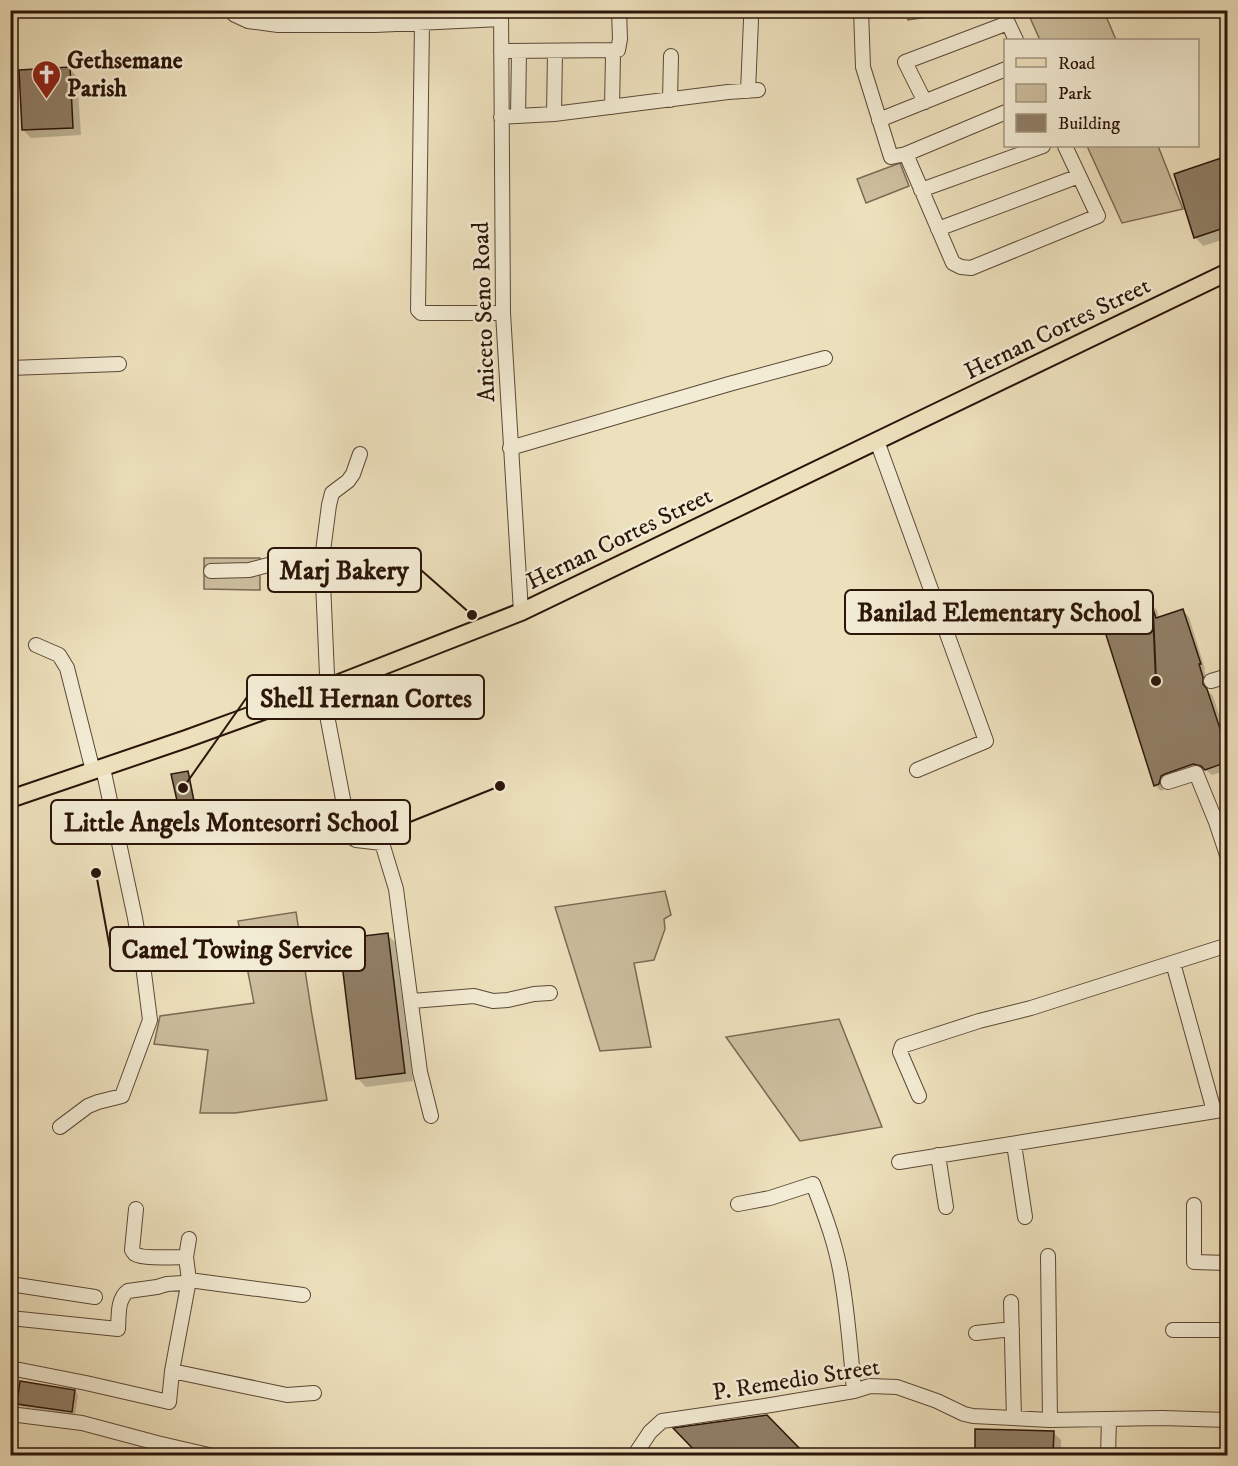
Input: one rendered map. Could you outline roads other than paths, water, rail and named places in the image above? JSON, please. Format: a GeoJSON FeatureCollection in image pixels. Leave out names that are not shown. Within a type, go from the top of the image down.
{"type":"FeatureCollection","features":[{"type":"Feature","properties":{"kind":"main road","name":"Hernan Cortes Street"},"geometry":{"type":"LineString","coordinates":[[10,799],[326,688],[521,612],[1227,272]]}},
{"type":"Feature","properties":{"kind":"street"},"geometry":{"type":"LineString","coordinates":[[230,10],[248,21],[278,25],[422,24],[501,15]]}},
{"type":"Feature","properties":{"kind":"street"},"geometry":{"type":"LineString","coordinates":[[501,51],[618,50],[619,10]]}},
{"type":"Feature","properties":{"kind":"street"},"geometry":{"type":"LineString","coordinates":[[861,10],[863,67],[891,157],[906,154],[1004,112]]}},
{"type":"Feature","properties":{"kind":"street","name":"Aniceto Seno Road"},"geometry":{"type":"LineString","coordinates":[[501,15],[503,313],[521,612]]}},
{"type":"Feature","properties":{"kind":"street"},"geometry":{"type":"LineString","coordinates":[[501,117],[554,114],[753,90],[751,20]]}},
{"type":"Feature","properties":{"kind":"street"},"geometry":{"type":"LineString","coordinates":[[925,102],[905,62],[1008,23],[1016,39]]}},
{"type":"Feature","properties":{"kind":"street"},"geometry":{"type":"LineString","coordinates":[[422,24],[418,310],[421,313],[503,313]]}},
{"type":"Feature","properties":{"kind":"street"},"geometry":{"type":"LineString","coordinates":[[518,116],[519,52]]}},
{"type":"Feature","properties":{"kind":"street"},"geometry":{"type":"LineString","coordinates":[[554,114],[555,53]]}},
{"type":"Feature","properties":{"kind":"street"},"geometry":{"type":"LineString","coordinates":[[612,107],[613,55]]}},
{"type":"Feature","properties":{"kind":"street"},"geometry":{"type":"LineString","coordinates":[[670,100],[671,56]]}},
{"type":"Feature","properties":{"kind":"street"},"geometry":{"type":"LineString","coordinates":[[879,120],[1004,69]]}},
{"type":"Feature","properties":{"kind":"street"},"geometry":{"type":"LineString","coordinates":[[921,190],[1039,147]]}},
{"type":"Feature","properties":{"kind":"street"},"geometry":{"type":"LineString","coordinates":[[906,154],[953,263],[971,268],[1098,216],[1065,147]]}},
{"type":"Feature","properties":{"kind":"street"},"geometry":{"type":"LineString","coordinates":[[938,229],[1079,176]]}},
{"type":"Feature","properties":{"kind":"street"},"geometry":{"type":"LineString","coordinates":[[510,448],[825,358]]}},
{"type":"Feature","properties":{"kind":"street"},"geometry":{"type":"LineString","coordinates":[[10,368],[119,364]]}},
{"type":"Feature","properties":{"kind":"street"},"geometry":{"type":"LineString","coordinates":[[877,441],[986,741],[917,770]]}},
{"type":"Feature","properties":{"kind":"street"},"geometry":{"type":"LineString","coordinates":[[360,454],[353,474],[330,496],[322,559],[326,688],[350,836],[356,840],[382,843],[396,889],[420,1072],[431,1116]]}},
{"type":"Feature","properties":{"kind":"street"},"geometry":{"type":"LineString","coordinates":[[211,571],[249,570],[291,560],[322,559]]}},
{"type":"Feature","properties":{"kind":"street"},"geometry":{"type":"LineString","coordinates":[[36,645],[59,655],[67,668],[98,769],[135,918],[150,1020],[122,1096],[88,1106],[60,1127]]}},
{"type":"Feature","properties":{"kind":"street"},"geometry":{"type":"LineString","coordinates":[[1211,681],[1227,676]]}},
{"type":"Feature","properties":{"kind":"street"},"geometry":{"type":"LineString","coordinates":[[1168,782],[1196,773],[1216,822],[1227,858]]}},
{"type":"Feature","properties":{"kind":"street"},"geometry":{"type":"LineString","coordinates":[[919,1096],[900,1052],[902,1046],[979,1021],[1031,1008],[1227,945]]}},
{"type":"Feature","properties":{"kind":"street"},"geometry":{"type":"LineString","coordinates":[[899,1162],[1221,1110],[1173,963]]}},
{"type":"Feature","properties":{"kind":"street"},"geometry":{"type":"LineString","coordinates":[[412,1001],[474,996],[508,1000],[550,993]]}},
{"type":"Feature","properties":{"kind":"street"},"geometry":{"type":"LineString","coordinates":[[1014,1144],[1025,1217]]}},
{"type":"Feature","properties":{"kind":"street"},"geometry":{"type":"LineString","coordinates":[[938,1155],[945,1207]]}},
{"type":"Feature","properties":{"kind":"street"},"geometry":{"type":"LineString","coordinates":[[738,1204],[770,1198],[813,1184],[828,1224],[842,1279],[854,1391]]}},
{"type":"Feature","properties":{"kind":"street"},"geometry":{"type":"LineString","coordinates":[[1194,1205],[1194,1262],[1227,1263]]}},
{"type":"Feature","properties":{"kind":"street"},"geometry":{"type":"LineString","coordinates":[[136,1209],[133,1253],[152,1257],[186,1257]]}},
{"type":"Feature","properties":{"kind":"street"},"geometry":{"type":"LineString","coordinates":[[10,1368],[168,1402],[189,1280],[186,1257],[189,1239]]}},
{"type":"Feature","properties":{"kind":"street"},"geometry":{"type":"LineString","coordinates":[[1048,1257],[1050,1420]]}},
{"type":"Feature","properties":{"kind":"street"},"geometry":{"type":"LineString","coordinates":[[10,1318],[118,1329],[121,1299],[125,1293],[189,1280],[303,1295]]}},
{"type":"Feature","properties":{"kind":"street"},"geometry":{"type":"LineString","coordinates":[[10,1284],[95,1297]]}},
{"type":"Feature","properties":{"kind":"street"},"geometry":{"type":"LineString","coordinates":[[1011,1302],[1014,1418]]}},
{"type":"Feature","properties":{"kind":"street"},"geometry":{"type":"LineString","coordinates":[[976,1333],[1012,1329]]}},
{"type":"Feature","properties":{"kind":"street"},"geometry":{"type":"LineString","coordinates":[[1173,1330],[1227,1330]]}},
{"type":"Feature","properties":{"kind":"street"},"geometry":{"type":"LineString","coordinates":[[172,1371],[287,1395],[314,1393]]}},
{"type":"Feature","properties":{"kind":"street","name":"P. Remedio Street"},"geometry":{"type":"LineString","coordinates":[[634,1455],[650,1432],[662,1421],[854,1391],[870,1386],[897,1387],[973,1416],[1050,1420],[1162,1418],[1227,1420]]}},
{"type":"Feature","properties":{"kind":"street"},"geometry":{"type":"LineString","coordinates":[[10,1414],[82,1424],[213,1455]]}},
{"type":"Feature","properties":{"kind":"street"},"geometry":{"type":"LineString","coordinates":[[1108,1455],[1109,1419]]}},
{"type":"Feature","properties":{"kind":"place","name":"Gethsemane Parish"},"geometry":{"type":"Point","coordinates":[46,100]}},
{"type":"Feature","properties":{"kind":"place","name":"Marj Bakery"},"geometry":{"type":"Point","coordinates":[472,615]}},
{"type":"Feature","properties":{"kind":"place","name":"Banilad Elementary School"},"geometry":{"type":"Point","coordinates":[1156,681]}},
{"type":"Feature","properties":{"kind":"place","name":"Little Angels Montesorri School"},"geometry":{"type":"Point","coordinates":[500,786]}},
{"type":"Feature","properties":{"kind":"place","name":"Shell Hernan Cortes"},"geometry":{"type":"Point","coordinates":[183,788]}},
{"type":"Feature","properties":{"kind":"place","name":"Camel Towing Service"},"geometry":{"type":"Point","coordinates":[96,873]}}]}
